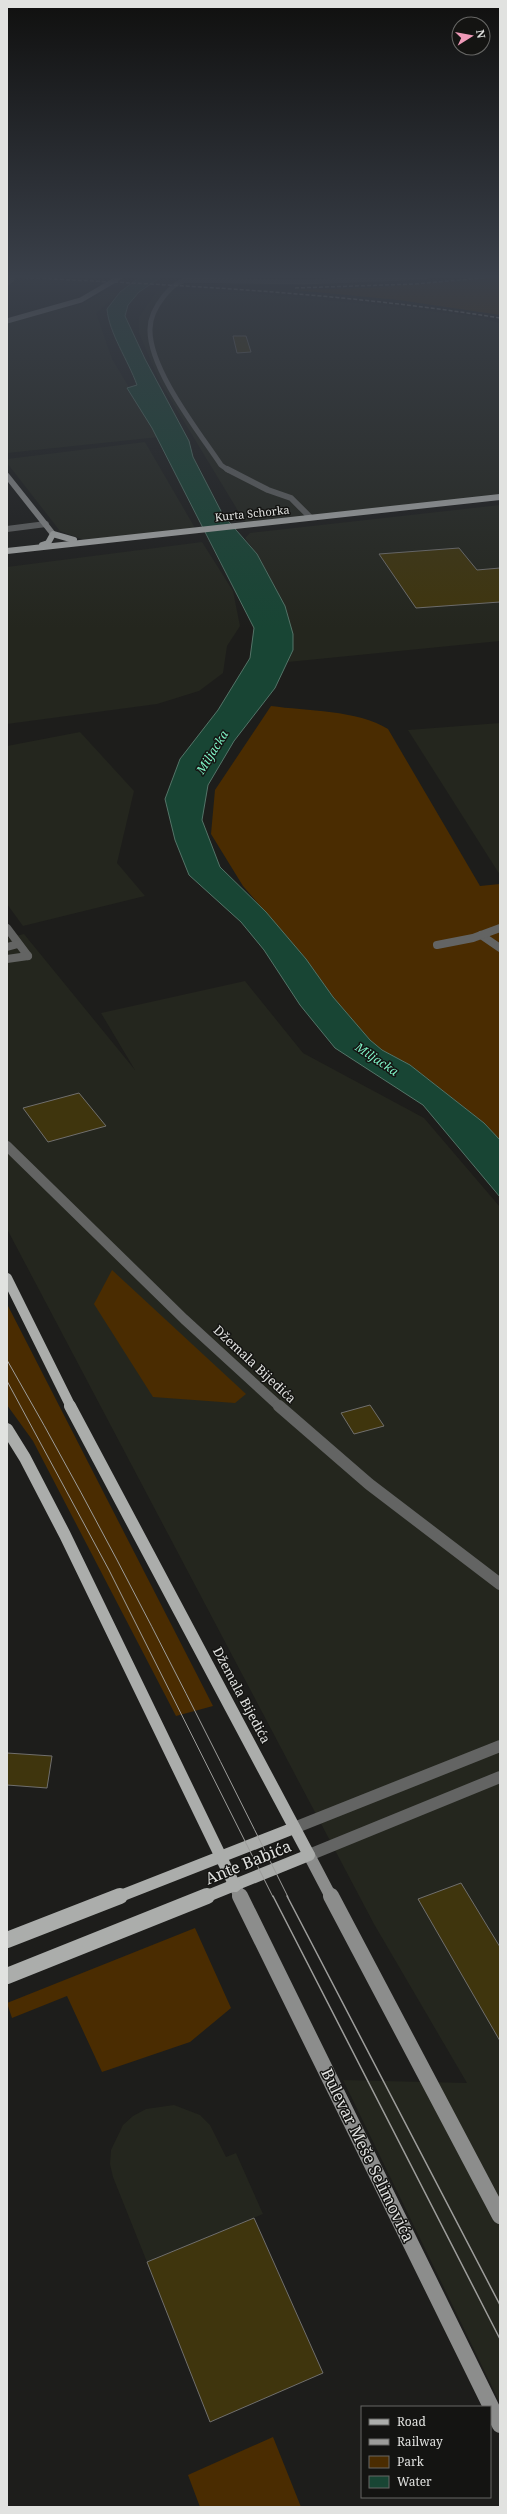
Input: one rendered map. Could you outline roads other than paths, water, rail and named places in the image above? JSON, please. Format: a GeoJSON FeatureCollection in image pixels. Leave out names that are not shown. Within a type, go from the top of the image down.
{"type":"FeatureCollection","features":[{"type":"Feature","properties":{"kind":"main road"},"geometry":{"type":"LineString","coordinates":[[7,476],[53,534],[62,538],[96,540]]}},
{"type":"Feature","properties":{"kind":"main road","name":"Kurta Schorka"},"geometry":{"type":"LineString","coordinates":[[7,551],[96,540],[500,497]]}},
{"type":"Feature","properties":{"kind":"main road","name":"Kurta Schorka"},"geometry":{"type":"LineString","coordinates":[[7,557],[500,504]]}},
{"type":"Feature","properties":{"kind":"main road"},"geometry":{"type":"LineString","coordinates":[[30,548],[48,543],[53,534]]}},
{"type":"Feature","properties":{"kind":"main road","name":"Džemala Bijedića"},"geometry":{"type":"LineString","coordinates":[[7,1278],[50,1368],[294,1828]]}},
{"type":"Feature","properties":{"kind":"main road"},"geometry":{"type":"LineString","coordinates":[[7,1429],[25,1458],[65,1535],[235,1886]]}},
{"type":"Feature","properties":{"kind":"main road"},"geometry":{"type":"LineString","coordinates":[[294,1828],[500,2216]]}},
{"type":"Feature","properties":{"kind":"main road","name":"Ante Babića"},"geometry":{"type":"LineString","coordinates":[[7,1940],[294,1828]]}},
{"type":"Feature","properties":{"kind":"main road","name":"Ante Babića"},"geometry":{"type":"LineString","coordinates":[[7,1976],[309,1856]]}},
{"type":"Feature","properties":{"kind":"main road","name":"Bulevar Meše Selimovića"},"geometry":{"type":"LineString","coordinates":[[235,1886],[500,2424]]}},
{"type":"Feature","properties":{"kind":"street"},"geometry":{"type":"LineString","coordinates":[[177,394],[221,464],[261,487],[291,498],[310,517]]}},
{"type":"Feature","properties":{"kind":"street"},"geometry":{"type":"LineString","coordinates":[[7,529],[46,524]]}},
{"type":"Feature","properties":{"kind":"street"},"geometry":{"type":"LineString","coordinates":[[7,928],[28,956],[7,959]]}},
{"type":"Feature","properties":{"kind":"street"},"geometry":{"type":"LineString","coordinates":[[437,945],[481,935],[500,928]]}},
{"type":"Feature","properties":{"kind":"street"},"geometry":{"type":"LineString","coordinates":[[481,935],[500,948]]}},
{"type":"Feature","properties":{"kind":"street"},"geometry":{"type":"LineString","coordinates":[[7,946],[18,944]]}},
{"type":"Feature","properties":{"kind":"street","name":"Džemala Bijedića"},"geometry":{"type":"LineString","coordinates":[[7,1146],[138,1276],[269,1400],[463,1558],[500,1584]]}},
{"type":"Feature","properties":{"kind":"street","name":"Ante Babića"},"geometry":{"type":"LineString","coordinates":[[294,1828],[500,1746]]}},
{"type":"Feature","properties":{"kind":"street","name":"Ante Babića"},"geometry":{"type":"LineString","coordinates":[[309,1856],[500,1777]]}},
{"type":"Feature","properties":{"kind":"water","name":"Miljacka"},"geometry":{"type":"Polygon","coordinates":[[[131,394],[164,394],[189,441],[193,457],[223,515],[257,554],[285,606],[293,634],[293,650],[275,688],[234,741],[208,785],[202,820],[220,867],[266,912],[306,959],[333,997],[370,1040],[382,1050],[410,1065],[484,1123],[500,1140],[500,1197],[423,1105],[335,1048],[300,1005],[264,950],[241,922],[189,875],[175,840],[165,799],[180,759],[218,710],[250,658],[254,628],[152,428],[131,394]]]}},
{"type":"Feature","properties":{"kind":"tram line"},"geometry":{"type":"LineString","coordinates":[[7,1360],[117,1559],[288,1897]]}},
{"type":"Feature","properties":{"kind":"tram line"},"geometry":{"type":"LineString","coordinates":[[7,1381],[109,1570],[273,1897]]}},
{"type":"Feature","properties":{"kind":"tram line"},"geometry":{"type":"LineString","coordinates":[[273,1896],[500,2339]]}},
{"type":"Feature","properties":{"kind":"tram line"},"geometry":{"type":"LineString","coordinates":[[287,1896],[500,2305]]}}]}
